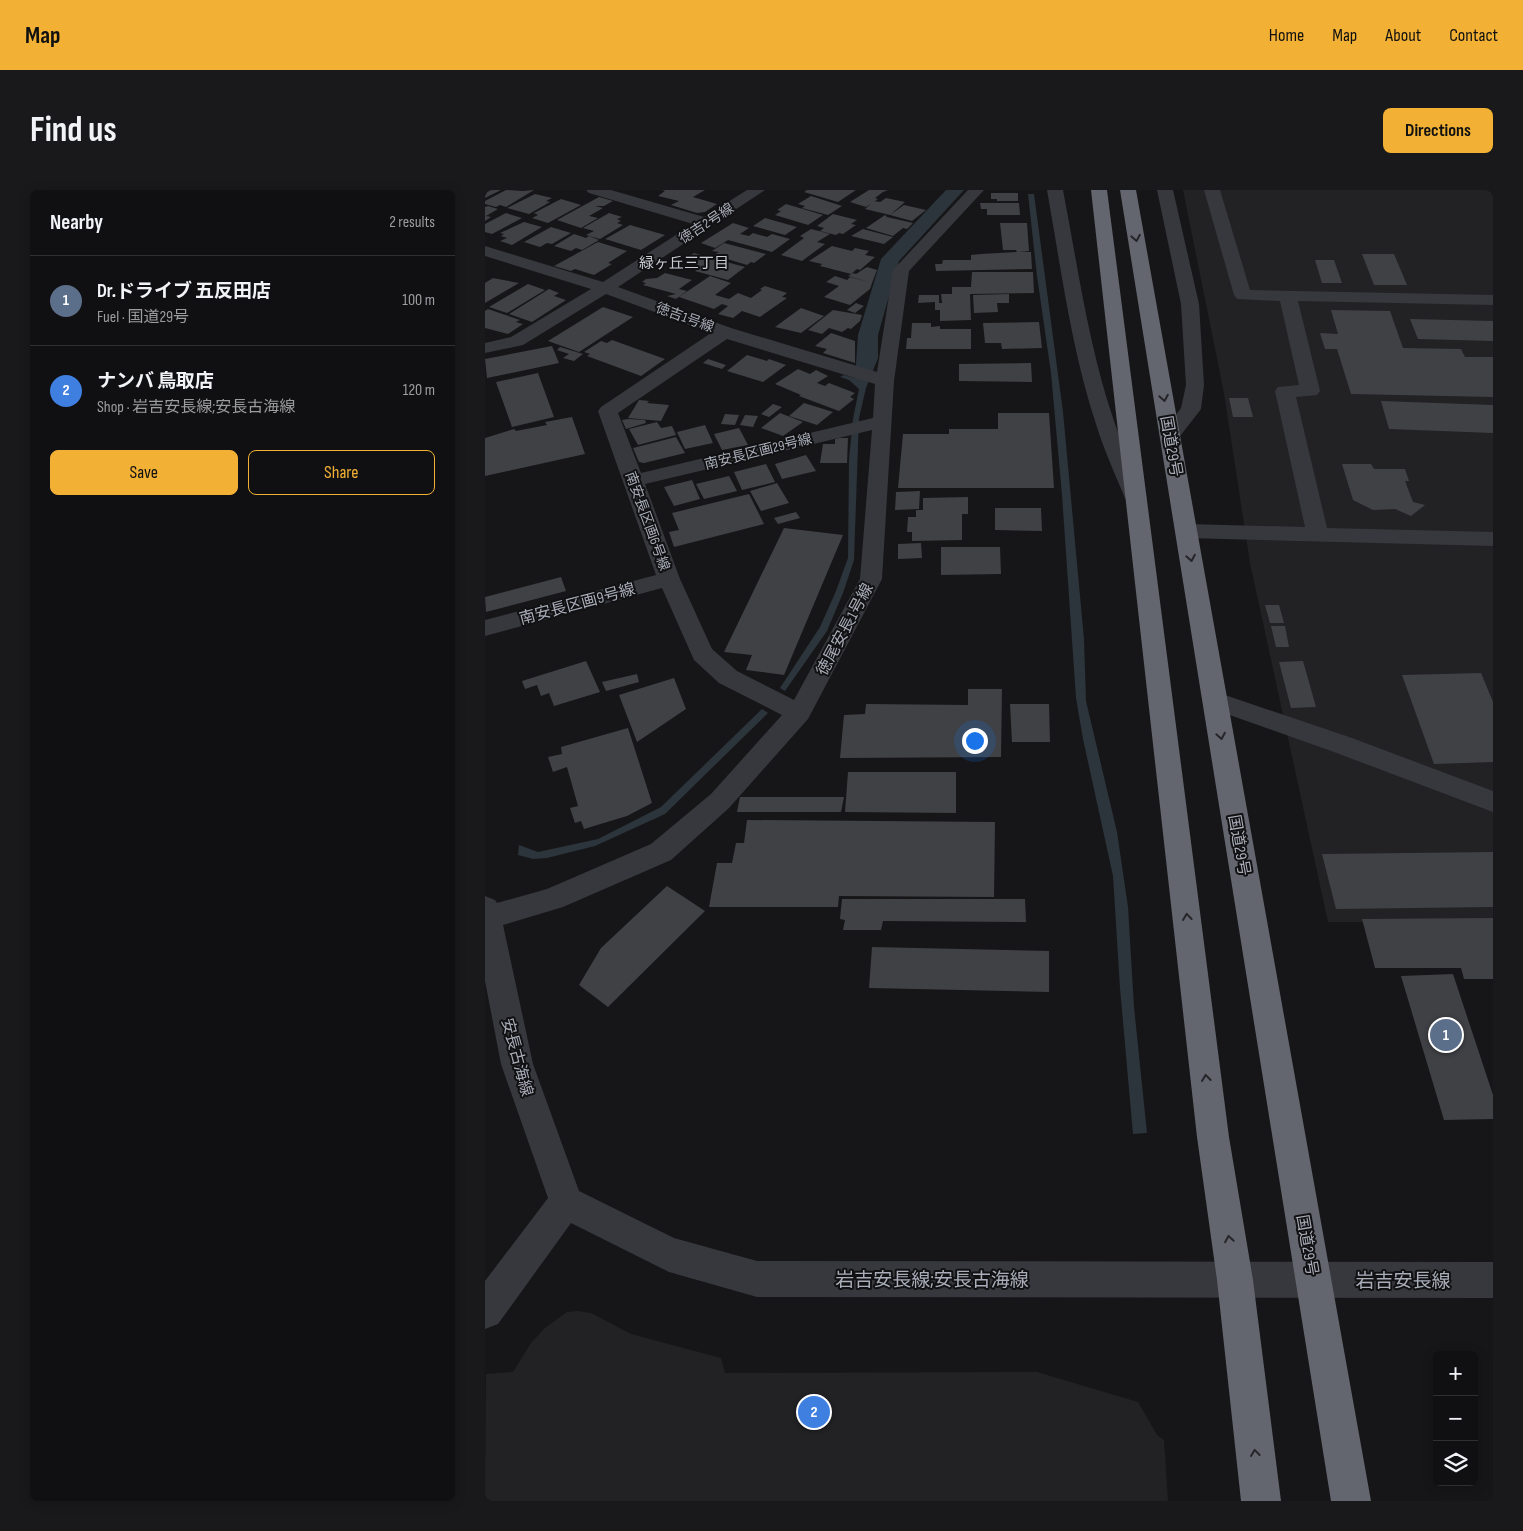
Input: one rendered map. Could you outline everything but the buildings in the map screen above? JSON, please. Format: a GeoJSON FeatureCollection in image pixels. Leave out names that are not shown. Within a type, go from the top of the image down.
{"type":"FeatureCollection","features":[{"type":"Feature","properties":{"kind":"highway"},"geometry":{"type":"LineString","coordinates":[[1099,190],[1212,1127],[1235,1280],[1261,1501]]}},
{"type":"Feature","properties":{"kind":"highway","name":"国道29号"},"geometry":{"type":"LineString","coordinates":[[1128,190],[1351,1501]]}},
{"type":"Feature","properties":{"kind":"street"},"geometry":{"type":"LineString","coordinates":[[594,190],[707,223]]}},
{"type":"Feature","properties":{"kind":"street","name":"徳吉2号線"},"geometry":{"type":"LineString","coordinates":[[485,348],[517,341],[605,288],[757,190]]}},
{"type":"Feature","properties":{"kind":"street","name":"徳尾安長1号線"},"geometry":{"type":"LineString","coordinates":[[486,913],[553,899],[661,852],[721,801],[799,713],[871,579],[885,381],[901,270],[976,190]]}},
{"type":"Feature","properties":{"kind":"street"},"geometry":{"type":"LineString","coordinates":[[1055,190],[1097,397],[1111,445],[1136,498]]}},
{"type":"Feature","properties":{"kind":"street"},"geometry":{"type":"LineString","coordinates":[[1165,190],[1189,304],[1195,384],[1191,409],[1170,436]]}},
{"type":"Feature","properties":{"kind":"street"},"geometry":{"type":"LineString","coordinates":[[1212,190],[1243,295],[1493,300]]}},
{"type":"Feature","properties":{"kind":"street","name":"徳吉1号線"},"geometry":{"type":"LineString","coordinates":[[485,251],[605,288],[725,332],[885,381]]}},
{"type":"Feature","properties":{"kind":"street"},"geometry":{"type":"LineString","coordinates":[[1288,296],[1311,391],[1285,391],[1317,534]]}},
{"type":"Feature","properties":{"kind":"street","name":"南安長区画6号線"},"geometry":{"type":"LineString","coordinates":[[725,332],[608,412],[669,579],[702,654],[728,678],[799,713]]}},
{"type":"Feature","properties":{"kind":"street","name":"南安長区画29号線"},"geometry":{"type":"LineString","coordinates":[[633,480],[883,420]]}},
{"type":"Feature","properties":{"kind":"street"},"geometry":{"type":"LineString","coordinates":[[1187,531],[1493,539]]}},
{"type":"Feature","properties":{"kind":"street","name":"南安長区画9号線"},"geometry":{"type":"LineString","coordinates":[[485,628],[669,579]]}},
{"type":"Feature","properties":{"kind":"street"},"geometry":{"type":"LineString","coordinates":[[1216,701],[1343,745],[1493,802]]}},
{"type":"Feature","properties":{"kind":"street","name":"安長古海線"},"geometry":{"type":"LineString","coordinates":[[486,913],[517,1064],[566,1202]]}},
{"type":"Feature","properties":{"kind":"street"},"geometry":{"type":"LineString","coordinates":[[485,1311],[566,1202]]}},
{"type":"Feature","properties":{"kind":"street","name":"岩吉安長線;安長古海線"},"geometry":{"type":"LineString","coordinates":[[566,1202],[669,1254],[757,1279],[1314,1280]]}},
{"type":"Feature","properties":{"kind":"street","name":"岩吉安長線"},"geometry":{"type":"LineString","coordinates":[[1314,1280],[1493,1280]]}},
{"type":"Feature","properties":{"kind":"shaded area"},"geometry":{"type":"Polygon","coordinates":[[[946,190],[964,190],[899,261],[878,335],[878,358],[866,388],[859,418],[854,560],[827,631],[785,691],[780,688],[820,627],[848,558],[849,459],[853,419],[859,389],[849,380],[840,377],[844,375],[855,378],[858,335],[881,259],[946,190]]]}},
{"type":"Feature","properties":{"kind":"shaded area"},"geometry":{"type":"Polygon","coordinates":[[[1183,190],[1493,190],[1493,922],[1328,922],[1250,563],[1224,393],[1183,190]]]}},
{"type":"Feature","properties":{"kind":"shaded area"},"geometry":{"type":"Polygon","coordinates":[[[1028,194],[1034,194],[1063,412],[1084,639],[1086,701],[1117,832],[1128,907],[1134,1007],[1147,1133],[1133,1134],[1120,988],[1113,876],[1076,698],[1062,495],[1051,373],[1037,276],[1028,194]]]}},
{"type":"Feature","properties":{"kind":"shaded area"},"geometry":{"type":"Polygon","coordinates":[[[762,709],[768,713],[665,814],[595,846],[547,858],[533,859],[518,855],[519,845],[538,852],[598,839],[661,807],[762,709]]]}},
{"type":"Feature","properties":{"kind":"shaded area"},"geometry":{"type":"Polygon","coordinates":[[[567,1312],[591,1313],[631,1334],[721,1358],[725,1373],[1037,1372],[1138,1402],[1157,1435],[1164,1440],[1168,1501],[485,1501],[486,1374],[513,1372],[531,1343],[545,1328],[567,1312]]]}},
{"type":"Feature","properties":{"kind":"place","name":"Dr.ドライブ 五反田店"},"geometry":{"type":"Point","coordinates":[1446,1035]}},
{"type":"Feature","properties":{"kind":"place","name":"ナンバ 鳥取店"},"geometry":{"type":"Point","coordinates":[814,1412]}},
{"type":"Feature","properties":{"kind":"district","name":"緑ヶ丘三丁目"},"geometry":{"type":"Point","coordinates":[684,263]}}]}
